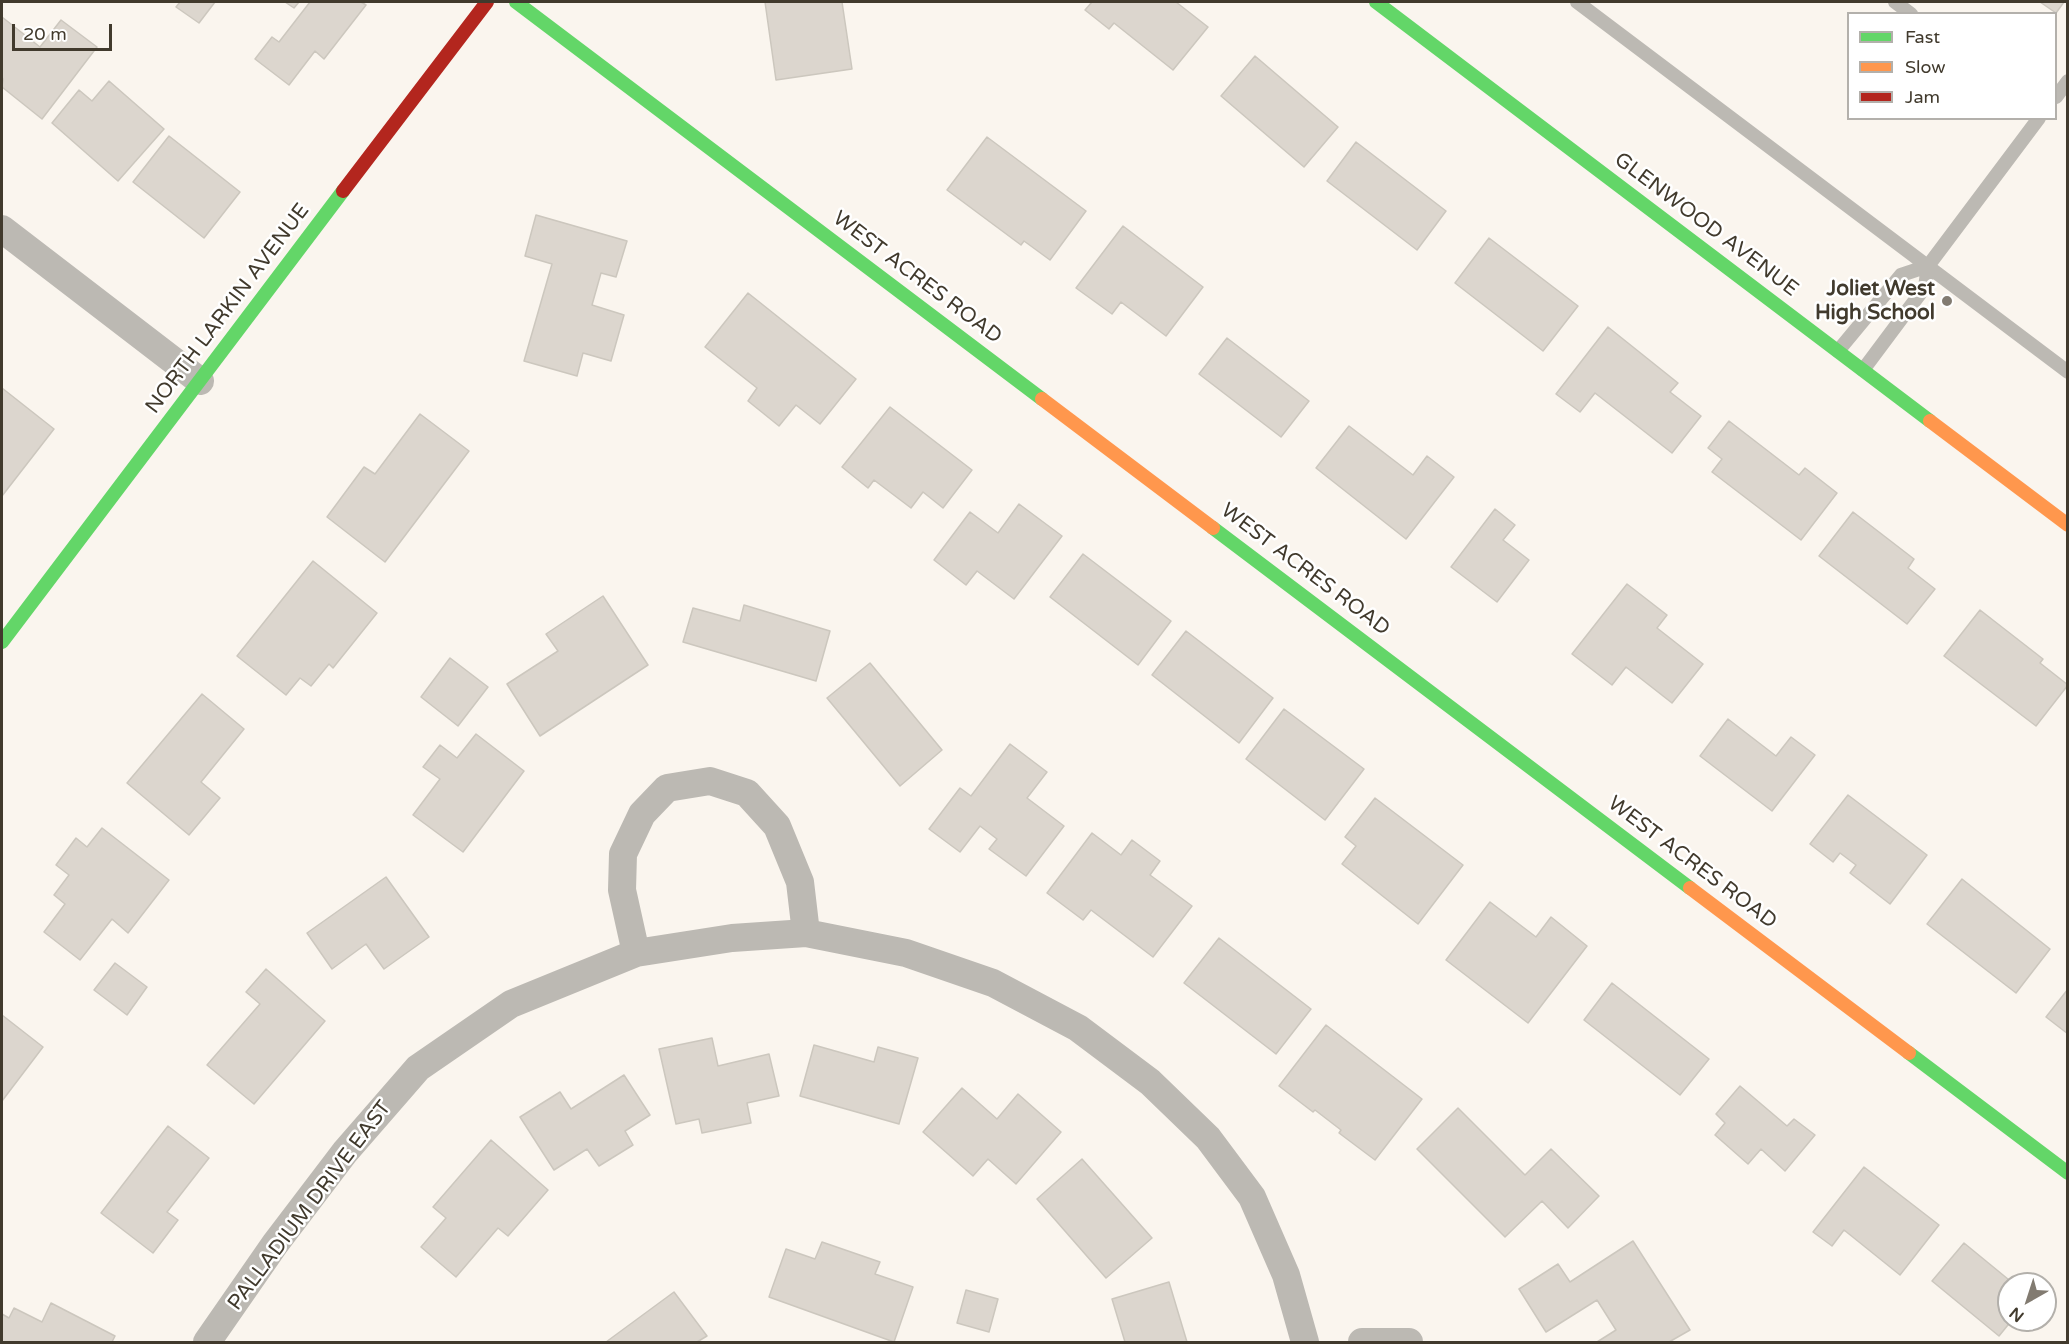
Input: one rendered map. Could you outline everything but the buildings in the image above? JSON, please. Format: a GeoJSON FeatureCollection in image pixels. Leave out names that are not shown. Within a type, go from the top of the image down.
{"type":"FeatureCollection","features":[{"type":"Feature","properties":{"kind":"street","name":"NORTH LARKIN AVENUE"},"geometry":{"type":"LineString","coordinates":[[2,642],[487,2]]}},
{"type":"Feature","properties":{"kind":"street","name":"WEST ACRES ROAD"},"geometry":{"type":"LineString","coordinates":[[516,2],[2067,1173]]}},
{"type":"Feature","properties":{"kind":"street","name":"GLENWOOD AVENUE"},"geometry":{"type":"LineString","coordinates":[[1376,2],[1401,14],[2067,525]]}},
{"type":"Feature","properties":{"kind":"street"},"geometry":{"type":"LineString","coordinates":[[2,229],[200,381]]}},
{"type":"Feature","properties":{"kind":"street"},"geometry":{"type":"LineString","coordinates":[[636,953],[622,890],[623,854],[642,814],[667,788],[710,782],[747,793],[777,826],[801,882],[806,933]]}},
{"type":"Feature","properties":{"kind":"street","name":"PALLADIUM DRIVE EAST"},"geometry":{"type":"LineString","coordinates":[[207,1342],[275,1244],[345,1152],[418,1068],[511,1005],[636,953],[732,938],[806,933],[906,953],[993,983],[1078,1028],[1150,1082],[1208,1137],[1252,1197],[1286,1275],[1305,1342]]}},
{"type":"Feature","properties":{"kind":"street"},"geometry":{"type":"LineString","coordinates":[[1362,1342],[1409,1342]]}},
{"type":"Feature","properties":{"kind":"lane"},"geometry":{"type":"LineString","coordinates":[[1577,2],[2067,372]]}},
{"type":"Feature","properties":{"kind":"lane"},"geometry":{"type":"LineString","coordinates":[[1895,2],[1908,12]]}},
{"type":"Feature","properties":{"kind":"lane"},"geometry":{"type":"LineString","coordinates":[[2057,94],[2067,81]]}},
{"type":"Feature","properties":{"kind":"lane"},"geometry":{"type":"LineString","coordinates":[[1863,370],[1925,287],[1928,266],[2038,120]]}},
{"type":"Feature","properties":{"kind":"lane"},"geometry":{"type":"LineString","coordinates":[[1838,351],[1901,275],[1928,266]]}},
{"type":"Feature","properties":{"kind":"traffic: fast"},"geometry":{"type":"LineString","coordinates":[[516,2],[1042,399]]}},
{"type":"Feature","properties":{"kind":"traffic: fast"},"geometry":{"type":"LineString","coordinates":[[1376,2],[1930,421]]}},
{"type":"Feature","properties":{"kind":"traffic: fast"},"geometry":{"type":"LineString","coordinates":[[2,642],[343,191]]}},
{"type":"Feature","properties":{"kind":"traffic: fast"},"geometry":{"type":"LineString","coordinates":[[1213,528],[1690,888]]}},
{"type":"Feature","properties":{"kind":"traffic: fast"},"geometry":{"type":"LineString","coordinates":[[1909,1053],[2068,1173]]}},
{"type":"Feature","properties":{"kind":"traffic: slow"},"geometry":{"type":"LineString","coordinates":[[1042,399],[1213,528]]}},
{"type":"Feature","properties":{"kind":"traffic: slow"},"geometry":{"type":"LineString","coordinates":[[1930,421],[2068,525]]}},
{"type":"Feature","properties":{"kind":"traffic: slow"},"geometry":{"type":"LineString","coordinates":[[1690,888],[1909,1053]]}},
{"type":"Feature","properties":{"kind":"traffic: jam"},"geometry":{"type":"LineString","coordinates":[[343,191],[487,2]]}},
{"type":"Feature","properties":{"kind":"place","name":"Joliet West High School"},"geometry":{"type":"Point","coordinates":[1947,301]}}]}
